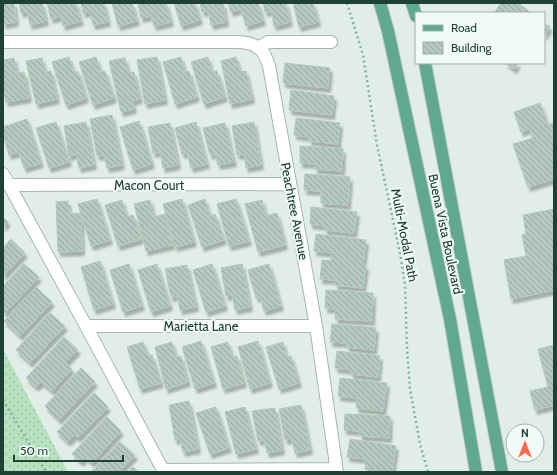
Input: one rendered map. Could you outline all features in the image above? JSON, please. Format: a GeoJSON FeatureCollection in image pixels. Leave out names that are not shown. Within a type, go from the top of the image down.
{"type":"FeatureCollection","features":[{"type":"Feature","properties":{"kind":"main road","name":"Buena Vista Boulevard"},"geometry":{"type":"LineString","coordinates":[[380,3],[388,31],[450,319],[476,472]]}},
{"type":"Feature","properties":{"kind":"main road"},"geometry":{"type":"LineString","coordinates":[[412,3],[415,13]]}},
{"type":"Feature","properties":{"kind":"main road","name":"Buena Vista Boulevard"},"geometry":{"type":"LineString","coordinates":[[425,64],[502,472]]}},
{"type":"Feature","properties":{"kind":"street"},"geometry":{"type":"LineString","coordinates":[[3,42],[239,42],[247,43],[258,48],[268,42],[331,42]]}},
{"type":"Feature","properties":{"kind":"street","name":"Peachtree Avenue"},"geometry":{"type":"LineString","coordinates":[[258,48],[265,54],[269,66],[289,184],[316,326],[337,471]]}},
{"type":"Feature","properties":{"kind":"street"},"geometry":{"type":"LineString","coordinates":[[6,180],[163,471],[337,471]]}},
{"type":"Feature","properties":{"kind":"street","name":"Macon Court"},"geometry":{"type":"LineString","coordinates":[[6,180],[289,184]]}},
{"type":"Feature","properties":{"kind":"street","name":"Marietta Lane"},"geometry":{"type":"LineString","coordinates":[[86,326],[316,326]]}},
{"type":"Feature","properties":{"kind":"path","name":"Multi-Modal Path"},"geometry":{"type":"LineString","coordinates":[[347,3],[363,55],[377,145],[400,253],[405,285],[410,389],[420,444],[428,472]]}},
{"type":"Feature","properties":{"kind":"path"},"geometry":{"type":"LineString","coordinates":[[3,400],[46,472]]}},
{"type":"Feature","properties":{"kind":"green space"},"geometry":{"type":"Polygon","coordinates":[[[3,349],[68,472],[3,472],[3,349]]]}},
{"type":"Feature","properties":{"kind":"building"},"geometry":{"type":"Polygon","coordinates":[[[3,3],[14,3],[16,22],[3,24],[3,3]]]}},
{"type":"Feature","properties":{"kind":"building"},"geometry":{"type":"Polygon","coordinates":[[[19,3],[42,3],[46,21],[30,25],[27,11],[21,13],[19,3]]]}},
{"type":"Feature","properties":{"kind":"building"},"geometry":{"type":"Polygon","coordinates":[[[47,3],[76,3],[81,21],[63,26],[61,16],[51,19],[47,3]]]}},
{"type":"Feature","properties":{"kind":"building"},"geometry":{"type":"Polygon","coordinates":[[[81,3],[104,3],[108,22],[93,25],[90,12],[83,13],[81,3]]]}},
{"type":"Feature","properties":{"kind":"building"},"geometry":{"type":"Polygon","coordinates":[[[112,3],[132,3],[137,21],[118,26],[112,3]]]}},
{"type":"Feature","properties":{"kind":"building"},"geometry":{"type":"Polygon","coordinates":[[[138,3],[166,3],[171,22],[154,26],[151,16],[141,18],[138,3]]]}},
{"type":"Feature","properties":{"kind":"building"},"geometry":{"type":"Polygon","coordinates":[[[174,3],[195,3],[200,20],[181,26],[174,3]]]}},
{"type":"Feature","properties":{"kind":"building"},"geometry":{"type":"Polygon","coordinates":[[[200,3],[223,3],[226,22],[211,25],[208,11],[202,12],[200,3]]]}},
{"type":"Feature","properties":{"kind":"building"},"geometry":{"type":"Polygon","coordinates":[[[228,3],[258,3],[263,21],[246,26],[241,9],[231,12],[228,3]]]}},
{"type":"Feature","properties":{"kind":"building"},"geometry":{"type":"Polygon","coordinates":[[[263,3],[286,3],[290,22],[274,26],[271,11],[265,12],[263,3]]]}},
{"type":"Feature","properties":{"kind":"building"},"geometry":{"type":"Polygon","coordinates":[[[293,3],[313,3],[318,22],[299,27],[293,3]]]}},
{"type":"Feature","properties":{"kind":"building"},"geometry":{"type":"Polygon","coordinates":[[[501,3],[518,3],[530,12],[495,12],[501,3]]]}},
{"type":"Feature","properties":{"kind":"building"},"geometry":{"type":"Polygon","coordinates":[[[545,24],[550,27],[545,34],[545,24]]]}},
{"type":"Feature","properties":{"kind":"building"},"geometry":{"type":"Polygon","coordinates":[[[69,57],[74,73],[78,71],[86,98],[66,105],[52,62],[69,57]]]}},
{"type":"Feature","properties":{"kind":"building"},"geometry":{"type":"Polygon","coordinates":[[[96,57],[101,72],[105,71],[114,98],[93,105],[79,62],[96,57]]]}},
{"type":"Feature","properties":{"kind":"building"},"geometry":{"type":"Polygon","coordinates":[[[157,57],[165,100],[145,104],[137,60],[157,57]]]}},
{"type":"Feature","properties":{"kind":"building"},"geometry":{"type":"Polygon","coordinates":[[[181,57],[185,72],[189,71],[197,97],[175,104],[163,62],[181,57]]]}},
{"type":"Feature","properties":{"kind":"building"},"geometry":{"type":"Polygon","coordinates":[[[208,57],[212,72],[217,71],[225,97],[204,104],[191,62],[208,57]]]}},
{"type":"Feature","properties":{"kind":"building"},"geometry":{"type":"Polygon","coordinates":[[[236,57],[240,72],[246,71],[252,99],[230,104],[221,61],[236,57]]]}},
{"type":"Feature","properties":{"kind":"building"},"geometry":{"type":"Polygon","coordinates":[[[14,58],[17,73],[24,72],[29,98],[6,102],[3,90],[3,60],[14,58]]]}},
{"type":"Feature","properties":{"kind":"building"},"geometry":{"type":"Polygon","coordinates":[[[42,58],[45,72],[51,71],[57,99],[36,104],[26,61],[42,58]]]}},
{"type":"Feature","properties":{"kind":"building"},"geometry":{"type":"Polygon","coordinates":[[[125,58],[128,73],[134,72],[140,99],[132,101],[134,109],[121,112],[109,61],[125,58]]]}},
{"type":"Feature","properties":{"kind":"building"},"geometry":{"type":"Polygon","coordinates":[[[285,63],[330,68],[328,88],[283,83],[285,63]]]}},
{"type":"Feature","properties":{"kind":"building"},"geometry":{"type":"Polygon","coordinates":[[[506,64],[517,64],[514,69],[506,64]]]}},
{"type":"Feature","properties":{"kind":"building"},"geometry":{"type":"Polygon","coordinates":[[[291,90],[334,96],[332,115],[289,110],[291,90]]]}},
{"type":"Feature","properties":{"kind":"building"},"geometry":{"type":"Polygon","coordinates":[[[540,103],[548,125],[554,123],[554,166],[551,167],[554,179],[528,187],[513,144],[533,138],[529,129],[521,132],[514,112],[540,103]]]}},
{"type":"Feature","properties":{"kind":"building"},"geometry":{"type":"Polygon","coordinates":[[[112,115],[122,165],[107,168],[104,155],[97,156],[90,119],[112,115]]]}},
{"type":"Feature","properties":{"kind":"building"},"geometry":{"type":"Polygon","coordinates":[[[296,118],[340,123],[338,144],[309,141],[310,137],[294,135],[296,118]]]}},
{"type":"Feature","properties":{"kind":"building"},"geometry":{"type":"Polygon","coordinates":[[[27,119],[41,163],[24,168],[19,152],[9,155],[3,134],[3,127],[27,119]]]}},
{"type":"Feature","properties":{"kind":"building"},"geometry":{"type":"Polygon","coordinates":[[[139,121],[152,164],[133,170],[120,127],[139,121]]]}},
{"type":"Feature","properties":{"kind":"building"},"geometry":{"type":"Polygon","coordinates":[[[56,122],[69,162],[49,168],[36,128],[56,122]]]}},
{"type":"Feature","properties":{"kind":"building"},"geometry":{"type":"Polygon","coordinates":[[[86,122],[94,165],[79,168],[76,154],[69,156],[64,126],[86,122]]]}},
{"type":"Feature","properties":{"kind":"building"},"geometry":{"type":"Polygon","coordinates":[[[196,122],[207,164],[191,168],[187,153],[182,154],[175,128],[196,122]]]}},
{"type":"Feature","properties":{"kind":"building"},"geometry":{"type":"Polygon","coordinates":[[[254,122],[261,165],[246,168],[244,154],[237,155],[232,126],[254,122]]]}},
{"type":"Feature","properties":{"kind":"building"},"geometry":{"type":"Polygon","coordinates":[[[170,123],[178,165],[163,168],[160,152],[153,153],[148,127],[170,123]]]}},
{"type":"Feature","properties":{"kind":"building"},"geometry":{"type":"Polygon","coordinates":[[[225,123],[234,162],[218,165],[215,154],[210,155],[203,128],[225,123]]]}},
{"type":"Feature","properties":{"kind":"building"},"geometry":{"type":"Polygon","coordinates":[[[300,146],[343,149],[342,171],[315,169],[315,164],[300,163],[300,146]]]}},
{"type":"Feature","properties":{"kind":"building"},"geometry":{"type":"Polygon","coordinates":[[[305,174],[350,177],[348,205],[321,203],[321,191],[304,190],[305,174]]]}},
{"type":"Feature","properties":{"kind":"building"},"geometry":{"type":"Polygon","coordinates":[[[97,199],[110,240],[91,246],[78,204],[97,199]]]}},
{"type":"Feature","properties":{"kind":"building"},"geometry":{"type":"Polygon","coordinates":[[[182,199],[194,242],[175,247],[163,204],[182,199]]]}},
{"type":"Feature","properties":{"kind":"building"},"geometry":{"type":"Polygon","coordinates":[[[205,199],[210,216],[215,214],[224,240],[202,247],[188,205],[205,199]]]}},
{"type":"Feature","properties":{"kind":"building"},"geometry":{"type":"Polygon","coordinates":[[[236,199],[249,241],[229,246],[217,204],[236,199]]]}},
{"type":"Feature","properties":{"kind":"building"},"geometry":{"type":"Polygon","coordinates":[[[122,200],[127,217],[133,215],[141,239],[118,246],[105,205],[122,200]]]}},
{"type":"Feature","properties":{"kind":"building"},"geometry":{"type":"Polygon","coordinates":[[[150,200],[154,217],[165,214],[172,245],[146,251],[134,204],[150,200]]]}},
{"type":"Feature","properties":{"kind":"building"},"geometry":{"type":"Polygon","coordinates":[[[262,200],[266,216],[277,213],[285,245],[258,252],[245,204],[262,200]]]}},
{"type":"Feature","properties":{"kind":"building"},"geometry":{"type":"Polygon","coordinates":[[[68,201],[69,214],[81,213],[82,251],[58,252],[56,202],[68,201]]]}},
{"type":"Feature","properties":{"kind":"building"},"geometry":{"type":"Polygon","coordinates":[[[311,207],[357,212],[354,233],[325,230],[325,226],[310,224],[311,207]]]}},
{"type":"Feature","properties":{"kind":"building"},"geometry":{"type":"Polygon","coordinates":[[[554,209],[554,290],[511,299],[504,260],[526,256],[522,235],[526,234],[523,215],[554,209]]]}},
{"type":"Feature","properties":{"kind":"building"},"geometry":{"type":"Polygon","coordinates":[[[3,217],[8,222],[3,227],[3,217]]]}},
{"type":"Feature","properties":{"kind":"building"},"geometry":{"type":"Polygon","coordinates":[[[316,234],[366,240],[363,265],[366,266],[363,288],[335,285],[336,280],[320,279],[322,260],[331,261],[332,253],[314,251],[316,234]]]}},
{"type":"Feature","properties":{"kind":"building"},"geometry":{"type":"Polygon","coordinates":[[[11,239],[25,253],[3,276],[3,248],[11,239]]]}},
{"type":"Feature","properties":{"kind":"building"},"geometry":{"type":"Polygon","coordinates":[[[100,261],[113,304],[94,310],[81,267],[100,261]]]}},
{"type":"Feature","properties":{"kind":"building"},"geometry":{"type":"Polygon","coordinates":[[[24,264],[39,277],[5,313],[3,311],[3,286],[24,264]]]}},
{"type":"Feature","properties":{"kind":"building"},"geometry":{"type":"Polygon","coordinates":[[[129,264],[142,306],[123,312],[110,270],[129,264]]]}},
{"type":"Feature","properties":{"kind":"building"},"geometry":{"type":"Polygon","coordinates":[[[157,264],[170,306],[151,312],[138,270],[157,264]]]}},
{"type":"Feature","properties":{"kind":"building"},"geometry":{"type":"Polygon","coordinates":[[[212,264],[225,306],[206,312],[193,270],[212,264]]]}},
{"type":"Feature","properties":{"kind":"building"},"geometry":{"type":"Polygon","coordinates":[[[242,264],[250,307],[235,310],[232,295],[226,296],[221,268],[242,264]]]}},
{"type":"Feature","properties":{"kind":"building"},"geometry":{"type":"Polygon","coordinates":[[[269,264],[281,306],[264,311],[260,297],[256,298],[248,270],[269,264]]]}},
{"type":"Feature","properties":{"kind":"building"},"geometry":{"type":"Polygon","coordinates":[[[187,265],[196,307],[180,310],[177,296],[171,297],[165,269],[187,265]]]}},
{"type":"Feature","properties":{"kind":"building"},"geometry":{"type":"Polygon","coordinates":[[[36,287],[52,302],[20,336],[4,321],[36,287]]]}},
{"type":"Feature","properties":{"kind":"building"},"geometry":{"type":"Polygon","coordinates":[[[326,290],[373,293],[372,321],[335,319],[336,309],[325,308],[326,290]]]}},
{"type":"Feature","properties":{"kind":"building"},"geometry":{"type":"Polygon","coordinates":[[[50,313],[65,326],[30,363],[16,350],[50,313]]]}},
{"type":"Feature","properties":{"kind":"building"},"geometry":{"type":"Polygon","coordinates":[[[332,324],[376,328],[374,350],[347,347],[347,343],[330,342],[332,324]]]}},
{"type":"Feature","properties":{"kind":"building"},"geometry":{"type":"Polygon","coordinates":[[[64,337],[78,350],[65,363],[72,369],[52,391],[41,382],[36,387],[26,378],[64,337]]]}},
{"type":"Feature","properties":{"kind":"building"},"geometry":{"type":"Polygon","coordinates":[[[201,341],[214,383],[195,389],[182,347],[201,341]]]}},
{"type":"Feature","properties":{"kind":"building"},"geometry":{"type":"Polygon","coordinates":[[[258,341],[270,383],[250,389],[238,347],[258,341]]]}},
{"type":"Feature","properties":{"kind":"building"},"geometry":{"type":"Polygon","coordinates":[[[143,342],[148,356],[152,355],[161,383],[140,389],[127,347],[143,342]]]}},
{"type":"Feature","properties":{"kind":"building"},"geometry":{"type":"Polygon","coordinates":[[[172,342],[176,357],[181,356],[188,382],[166,389],[155,347],[172,342]]]}},
{"type":"Feature","properties":{"kind":"building"},"geometry":{"type":"Polygon","coordinates":[[[228,342],[232,357],[237,356],[244,383],[223,389],[211,347],[228,342]]]}},
{"type":"Feature","properties":{"kind":"building"},"geometry":{"type":"Polygon","coordinates":[[[283,342],[287,358],[291,356],[299,383],[279,389],[266,347],[283,342]]]}},
{"type":"Feature","properties":{"kind":"building"},"geometry":{"type":"Polygon","coordinates":[[[554,345],[554,405],[535,410],[530,391],[548,387],[538,349],[554,345]]]}},
{"type":"Feature","properties":{"kind":"building"},"geometry":{"type":"Polygon","coordinates":[[[337,351],[380,356],[378,377],[351,374],[351,370],[335,368],[337,351]]]}},
{"type":"Feature","properties":{"kind":"building"},"geometry":{"type":"Polygon","coordinates":[[[81,368],[95,382],[59,420],[45,406],[81,368]]]}},
{"type":"Feature","properties":{"kind":"building"},"geometry":{"type":"Polygon","coordinates":[[[340,378],[387,383],[383,411],[356,408],[357,398],[338,396],[340,378]]]}},
{"type":"Feature","properties":{"kind":"building"},"geometry":{"type":"Polygon","coordinates":[[[94,393],[108,407],[78,438],[75,435],[68,442],[57,432],[94,393]]]}},
{"type":"Feature","properties":{"kind":"building"},"geometry":{"type":"Polygon","coordinates":[[[189,401],[198,449],[183,452],[180,439],[175,440],[169,405],[189,401]]]}},
{"type":"Feature","properties":{"kind":"building"},"geometry":{"type":"Polygon","coordinates":[[[301,405],[310,450],[295,453],[292,439],[285,440],[279,409],[301,405]]]}},
{"type":"Feature","properties":{"kind":"building"},"geometry":{"type":"Polygon","coordinates":[[[216,407],[229,448],[210,454],[196,413],[216,407]]]}},
{"type":"Feature","properties":{"kind":"building"},"geometry":{"type":"Polygon","coordinates":[[[245,407],[256,449],[236,454],[225,412],[245,407]]]}},
{"type":"Feature","properties":{"kind":"building"},"geometry":{"type":"Polygon","coordinates":[[[275,408],[282,450],[267,453],[264,440],[258,441],[252,411],[275,408]]]}},
{"type":"Feature","properties":{"kind":"building"},"geometry":{"type":"Polygon","coordinates":[[[345,414],[390,416],[389,438],[360,436],[360,431],[344,430],[345,414]]]}},
{"type":"Feature","properties":{"kind":"building"},"geometry":{"type":"Polygon","coordinates":[[[107,417],[121,431],[92,463],[85,457],[81,462],[72,454],[107,417]]]}},
{"type":"Feature","properties":{"kind":"building"},"geometry":{"type":"Polygon","coordinates":[[[350,439],[396,446],[392,472],[365,469],[366,459],[347,457],[350,439]]]}},
{"type":"Feature","properties":{"kind":"building"},"geometry":{"type":"Polygon","coordinates":[[[120,442],[135,455],[119,472],[91,472],[120,442]]]}},
{"type":"Feature","properties":{"kind":"building"},"geometry":{"type":"Polygon","coordinates":[[[133,467],[139,472],[128,472],[133,467]]]}}]}
